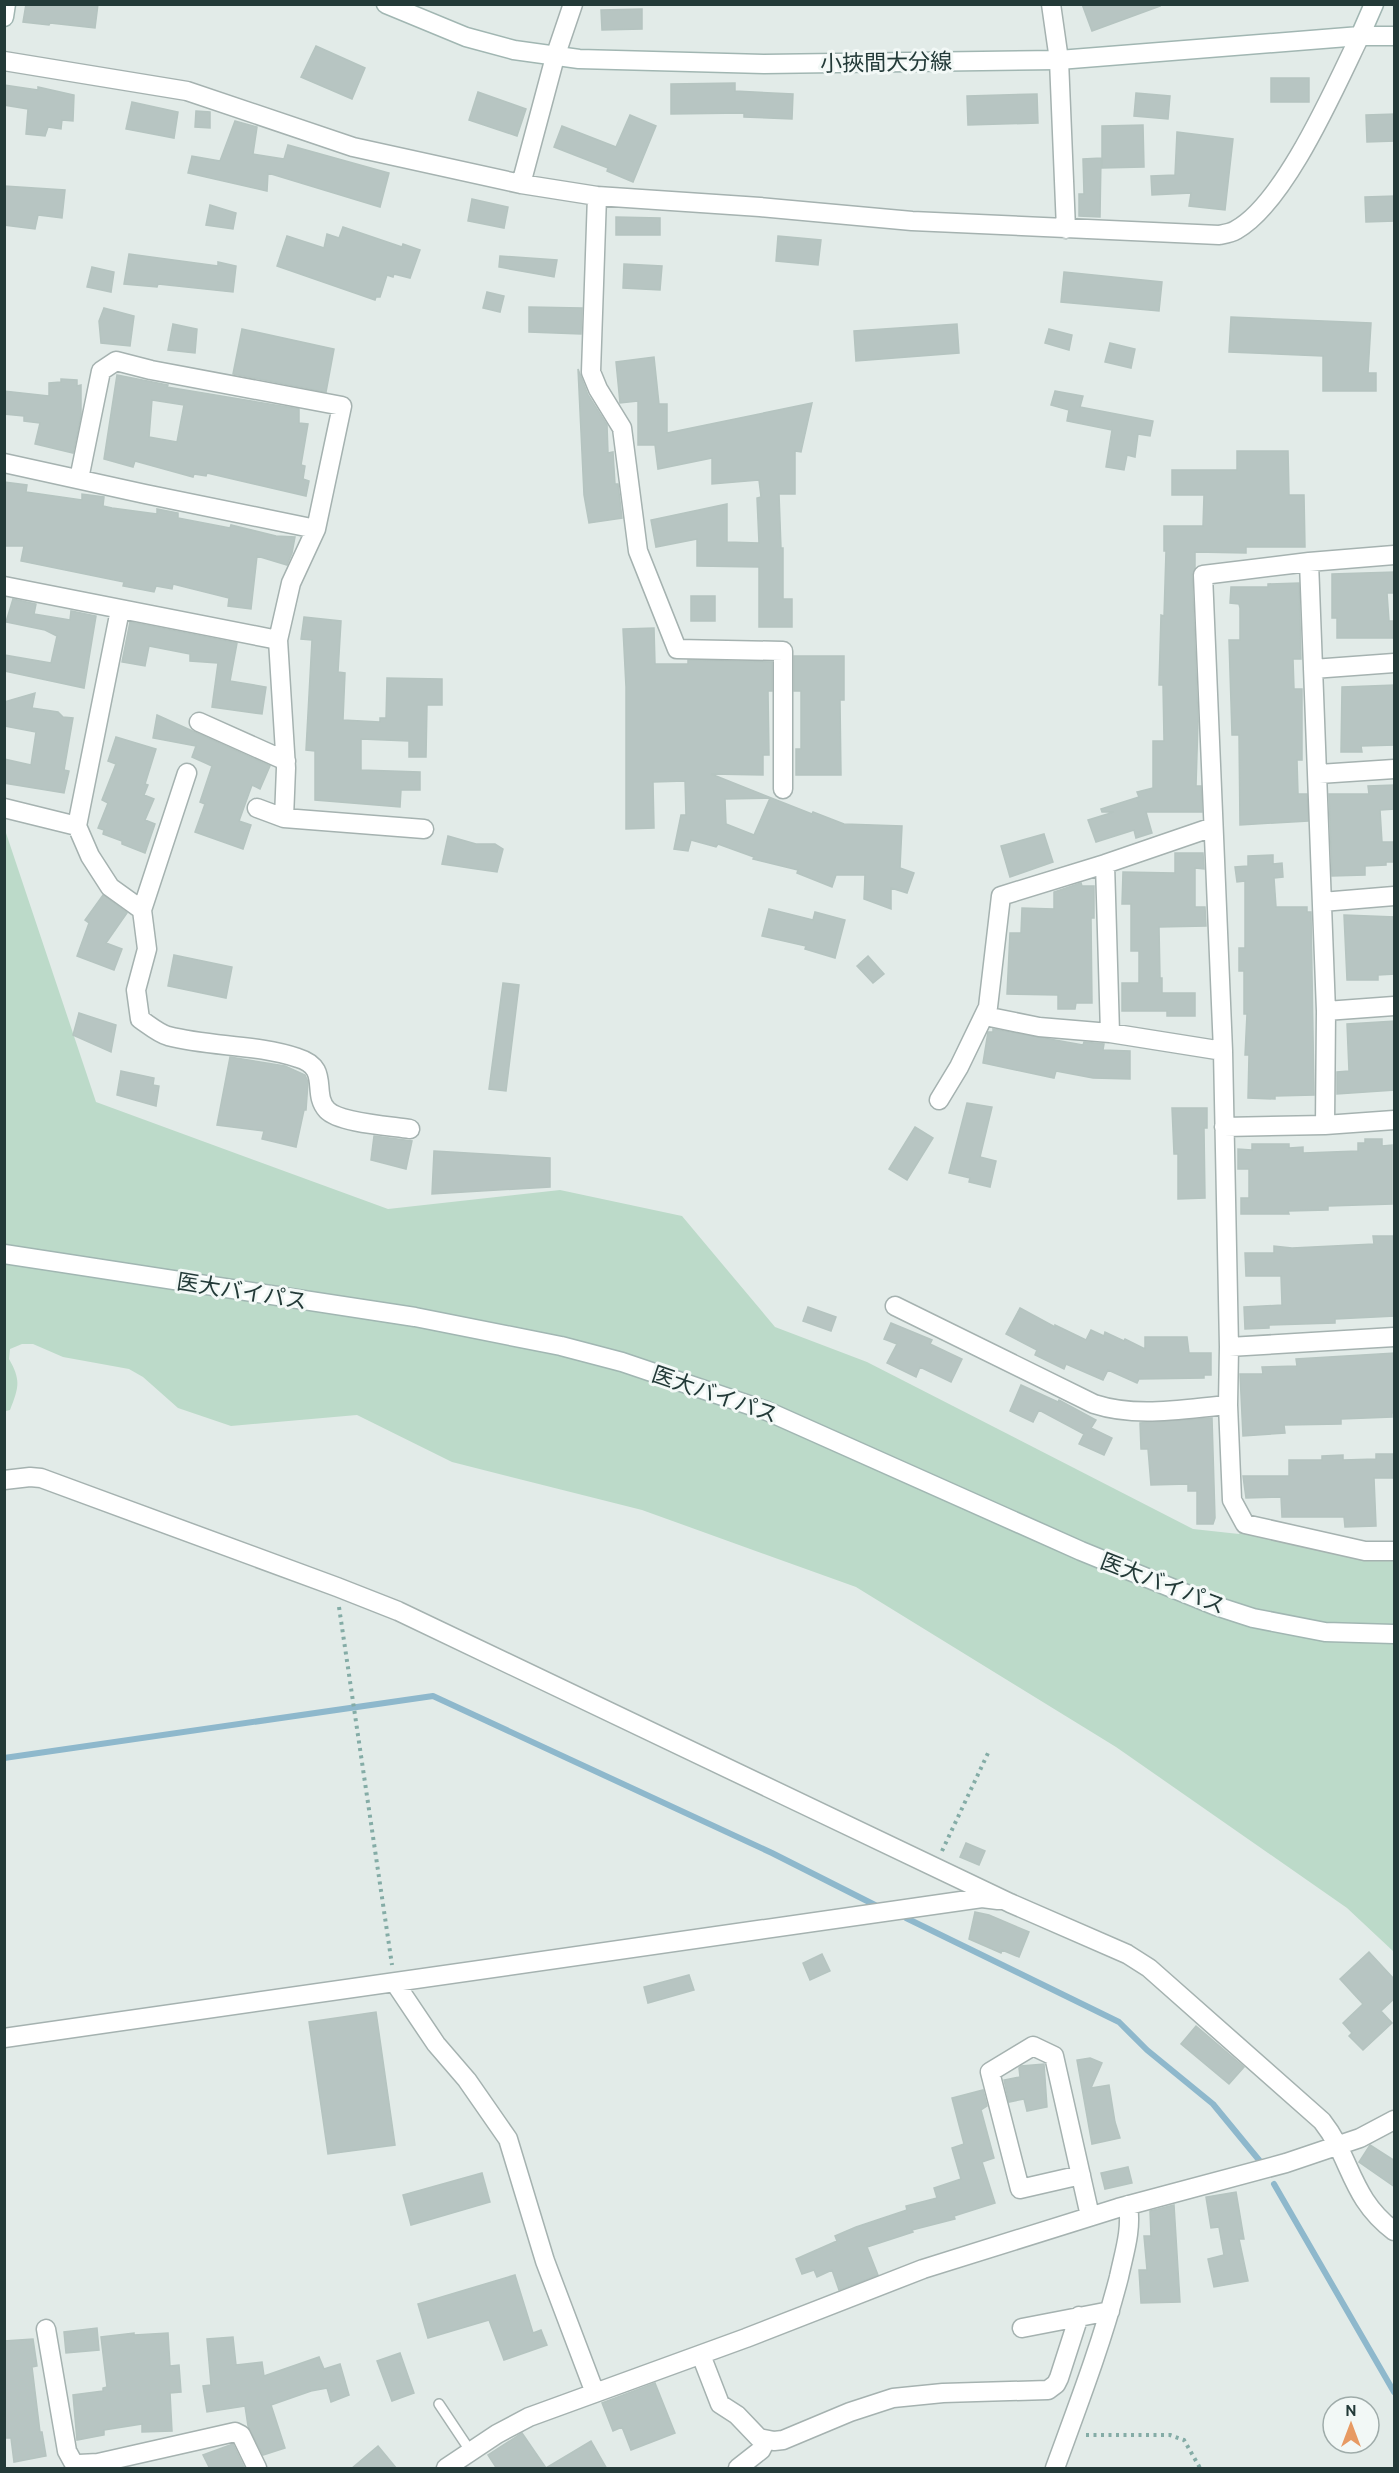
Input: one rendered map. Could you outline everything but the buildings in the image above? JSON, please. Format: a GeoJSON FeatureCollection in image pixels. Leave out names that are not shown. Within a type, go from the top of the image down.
{"type":"FeatureCollection","features":[{"type":"Feature","properties":{"kind":"street"},"geometry":{"type":"LineString","coordinates":[[4,17],[6,4]]}},
{"type":"Feature","properties":{"kind":"street","name":"小挾間大分線"},"geometry":{"type":"LineString","coordinates":[[386,4],[466,37],[514,50],[555,57],[764,64],[1059,60],[1360,36],[1395,36]]}},
{"type":"Feature","properties":{"kind":"street"},"geometry":{"type":"LineString","coordinates":[[521,184],[555,57],[573,4]]}},
{"type":"Feature","properties":{"kind":"street"},"geometry":{"type":"LineString","coordinates":[[1051,4],[1059,60],[1066,229]]}},
{"type":"Feature","properties":{"kind":"street"},"geometry":{"type":"LineString","coordinates":[[4,61],[187,90],[353,147],[521,184],[597,196],[760,207],[912,221],[1219,235],[1236,231],[1263,209],[1293,167],[1374,4]]}},
{"type":"Feature","properties":{"kind":"street"},"geometry":{"type":"LineString","coordinates":[[597,196],[591,372],[598,389],[622,428],[638,551],[677,649],[783,651],[783,789]]}},
{"type":"Feature","properties":{"kind":"street"},"geometry":{"type":"LineString","coordinates":[[79,479],[101,370],[116,361],[151,370],[342,406],[316,529],[291,583],[278,640],[286,761],[284,818]]}},
{"type":"Feature","properties":{"kind":"street"},"geometry":{"type":"LineString","coordinates":[[4,463],[316,529]]}},
{"type":"Feature","properties":{"kind":"street"},"geometry":{"type":"LineString","coordinates":[[1395,555],[1309,562],[1203,575],[1223,1051],[1229,1347],[1228,1406],[1232,1500],[1245,1524],[1365,1551],[1395,1551]]}},
{"type":"Feature","properties":{"kind":"street"},"geometry":{"type":"LineString","coordinates":[[1309,562],[1319,774],[1326,1011],[1325,1125]]}},
{"type":"Feature","properties":{"kind":"street"},"geometry":{"type":"LineString","coordinates":[[5,587],[278,640]]}},
{"type":"Feature","properties":{"kind":"street"},"geometry":{"type":"LineString","coordinates":[[120,610],[77,826],[90,856],[110,887],[142,910]]}},
{"type":"Feature","properties":{"kind":"street"},"geometry":{"type":"LineString","coordinates":[[1313,669],[1395,663]]}},
{"type":"Feature","properties":{"kind":"street"},"geometry":{"type":"LineString","coordinates":[[199,722],[286,761]]}},
{"type":"Feature","properties":{"kind":"street"},"geometry":{"type":"LineString","coordinates":[[1319,774],[1395,769]]}},
{"type":"Feature","properties":{"kind":"street"},"geometry":{"type":"LineString","coordinates":[[187,773],[142,910],[147,949],[136,990],[140,1019],[165,1035],[300,1058],[314,1067],[320,1078],[322,1103],[327,1111],[340,1118],[410,1129]]}},
{"type":"Feature","properties":{"kind":"street"},"geometry":{"type":"LineString","coordinates":[[4,808],[77,826]]}},
{"type":"Feature","properties":{"kind":"street"},"geometry":{"type":"LineString","coordinates":[[257,808],[284,818],[424,829]]}},
{"type":"Feature","properties":{"kind":"street"},"geometry":{"type":"LineString","coordinates":[[939,1100],[959,1067],[988,1007],[1001,896],[1106,864],[1213,827]]}},
{"type":"Feature","properties":{"kind":"street"},"geometry":{"type":"LineString","coordinates":[[1106,864],[1110,1033]]}},
{"type":"Feature","properties":{"kind":"street"},"geometry":{"type":"LineString","coordinates":[[1322,902],[1395,896]]}},
{"type":"Feature","properties":{"kind":"street"},"geometry":{"type":"LineString","coordinates":[[1326,1011],[1395,1006]]}},
{"type":"Feature","properties":{"kind":"street"},"geometry":{"type":"LineString","coordinates":[[984,1016],[1039,1027],[1110,1033],[1223,1051]]}},
{"type":"Feature","properties":{"kind":"street"},"geometry":{"type":"LineString","coordinates":[[1224,1127],[1325,1125],[1395,1120]]}},
{"type":"Feature","properties":{"kind":"street","name":"医大バイパス"},"geometry":{"type":"LineString","coordinates":[[4,1254],[415,1317],[561,1346],[612,1359],[767,1411],[1081,1551],[1216,1606],[1253,1618],[1325,1632],[1395,1634]]}},
{"type":"Feature","properties":{"kind":"street"},"geometry":{"type":"LineString","coordinates":[[895,1306],[1094,1404],[1134,1413],[1228,1406]]}},
{"type":"Feature","properties":{"kind":"street"},"geometry":{"type":"LineString","coordinates":[[1229,1347],[1395,1337]]}},
{"type":"Feature","properties":{"kind":"street"},"geometry":{"type":"LineString","coordinates":[[4,1480],[41,1478],[337,1587],[417,1620],[934,1867],[1127,1954],[1149,1968],[1322,2121],[1337,2146],[1360,2195],[1380,2219],[1395,2231]]}},
{"type":"Feature","properties":{"kind":"street"},"geometry":{"type":"LineString","coordinates":[[4,2038],[982,1898],[1017,1906]]}},
{"type":"Feature","properties":{"kind":"street"},"geometry":{"type":"LineString","coordinates":[[395,1983],[436,2044],[467,2080],[508,2139],[545,2261],[595,2393]]}},
{"type":"Feature","properties":{"kind":"street"},"geometry":{"type":"LineString","coordinates":[[1081,2175],[1020,2189],[990,2072],[1033,2046],[1054,2056],[1081,2175],[1090,2216]]}},
{"type":"Feature","properties":{"kind":"street"},"geometry":{"type":"LineString","coordinates":[[446,2469],[529,2417],[701,2355],[922,2269],[1090,2216],[1286,2163],[1360,2138],[1395,2120]]}},
{"type":"Feature","properties":{"kind":"street"},"geometry":{"type":"LineString","coordinates":[[1055,2469],[1095,2362],[1110,2311],[1128,2239],[1130,2218],[1128,2205]]}},
{"type":"Feature","properties":{"kind":"street"},"geometry":{"type":"LineString","coordinates":[[1022,2328],[1110,2311]]}},
{"type":"Feature","properties":{"kind":"street"},"geometry":{"type":"LineString","coordinates":[[701,2355],[720,2404],[736,2415],[752,2432],[766,2440],[783,2440],[850,2412],[893,2398],[983,2391],[1048,2390],[1056,2384],[1059,2378],[1079,2316]]}},
{"type":"Feature","properties":{"kind":"street"},"geometry":{"type":"LineString","coordinates":[[46,2329],[67,2451],[73,2462],[79,2464],[110,2462],[235,2432],[241,2435],[257,2469]]}},
{"type":"Feature","properties":{"kind":"street"},"geometry":{"type":"LineString","coordinates":[[738,2469],[761,2450],[766,2440]]}},
{"type":"Feature","properties":{"kind":"lane"},"geometry":{"type":"LineString","coordinates":[[439,2404],[471,2452]]}},
{"type":"Feature","properties":{"kind":"path"},"geometry":{"type":"LineString","coordinates":[[337,1587],[395,1983]]}},
{"type":"Feature","properties":{"kind":"path"},"geometry":{"type":"LineString","coordinates":[[934,1867],[989,1751]]}},
{"type":"Feature","properties":{"kind":"path"},"geometry":{"type":"LineString","coordinates":[[1067,2434],[1170,2435],[1184,2440],[1200,2469]]}},
{"type":"Feature","properties":{"kind":"green space"},"geometry":{"type":"Polygon","coordinates":[[[4,827],[96,1102],[388,1209],[560,1190],[682,1216],[775,1327],[867,1362],[1193,1529],[1239,1534],[1245,1524],[1394,1555],[1394,1952],[1347,1908],[1116,1747],[856,1587],[642,1510],[452,1462],[357,1415],[231,1426],[178,1408],[143,1377],[129,1369],[63,1357],[33,1344],[22,1344],[10,1349],[9,1359],[17,1378],[17,1384],[10,1410],[6,1411],[4,827]]]}},
{"type":"Feature","properties":{"kind":"waterway"},"geometry":{"type":"LineString","coordinates":[[4,1758],[433,1696],[772,1853],[875,1905]]}},
{"type":"Feature","properties":{"kind":"waterway"},"geometry":{"type":"LineString","coordinates":[[906,1918],[1119,2022],[1147,2050],[1213,2104],[1259,2160]]}},
{"type":"Feature","properties":{"kind":"waterway"},"geometry":{"type":"LineString","coordinates":[[1274,2184],[1394,2392]]}}]}
